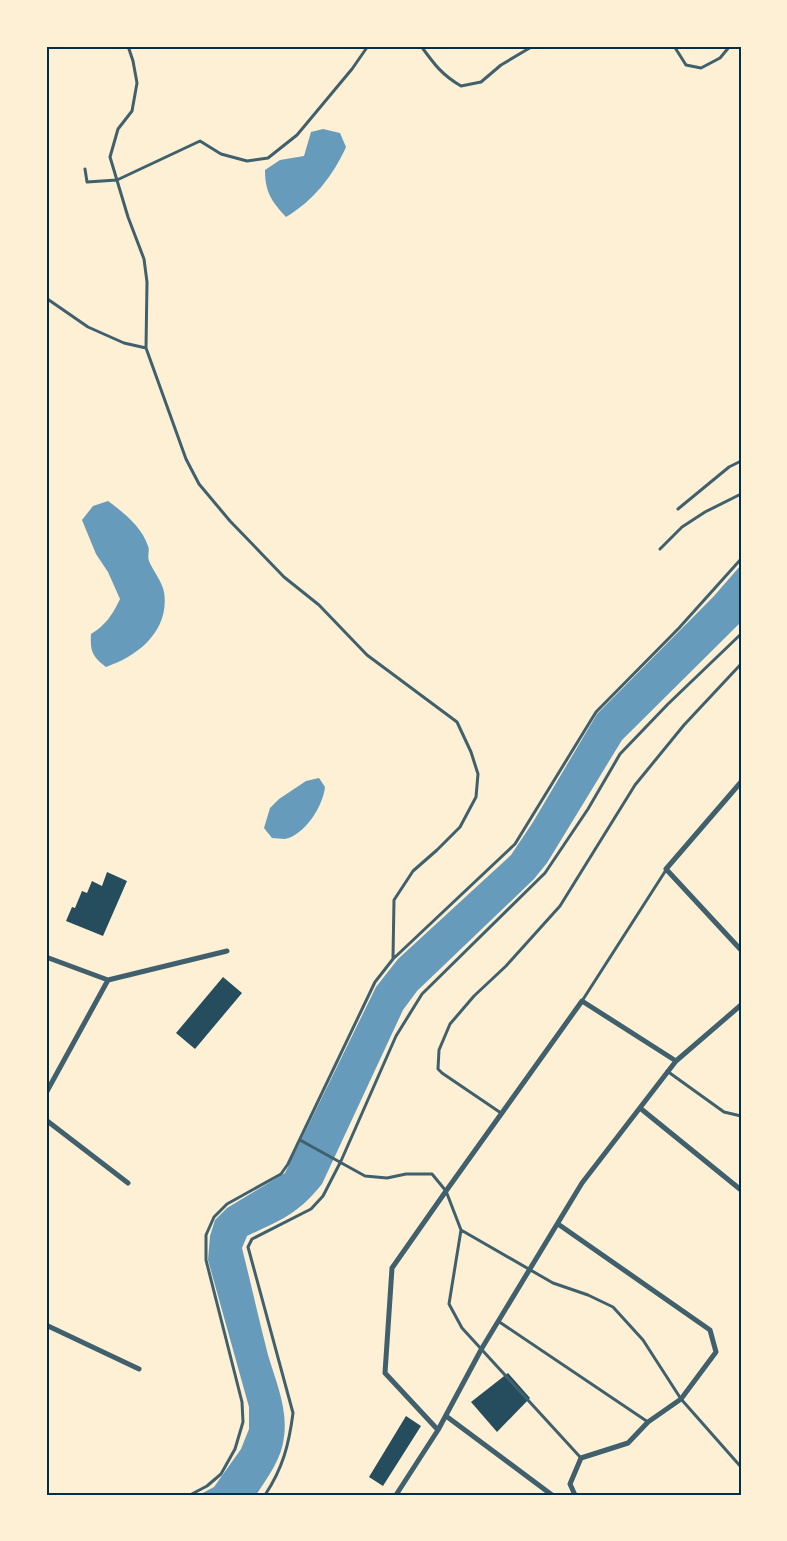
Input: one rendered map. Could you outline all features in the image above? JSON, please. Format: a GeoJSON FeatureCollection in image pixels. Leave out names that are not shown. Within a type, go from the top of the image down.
{"type":"FeatureCollection","features":[{"type":"Feature","properties":{"kind":"street"},"geometry":{"type":"LineString","coordinates":[[741,782],[666,869],[741,950]]}},
{"type":"Feature","properties":{"kind":"street"},"geometry":{"type":"LineString","coordinates":[[46,957],[108,980],[227,951]]}},
{"type":"Feature","properties":{"kind":"street"},"geometry":{"type":"LineString","coordinates":[[46,1093],[108,980]]}},
{"type":"Feature","properties":{"kind":"street"},"geometry":{"type":"LineString","coordinates":[[438,1430],[385,1373],[392,1268],[582,1001],[676,1061]]}},
{"type":"Feature","properties":{"kind":"street"},"geometry":{"type":"LineString","coordinates":[[396,1495],[438,1430],[482,1348],[582,1183],[676,1061],[741,1005]]}},
{"type":"Feature","properties":{"kind":"street"},"geometry":{"type":"LineString","coordinates":[[640,1108],[741,1190]]}},
{"type":"Feature","properties":{"kind":"street"},"geometry":{"type":"LineString","coordinates":[[46,1120],[128,1183]]}},
{"type":"Feature","properties":{"kind":"street"},"geometry":{"type":"LineString","coordinates":[[558,1224],[710,1330],[716,1352],[681,1399],[648,1422],[628,1443],[580,1458],[570,1484],[575,1495]]}},
{"type":"Feature","properties":{"kind":"street"},"geometry":{"type":"LineString","coordinates":[[46,1325],[139,1369]]}},
{"type":"Feature","properties":{"kind":"street"},"geometry":{"type":"LineString","coordinates":[[446,1416],[552,1495]]}},
{"type":"Feature","properties":{"kind":"lane"},"geometry":{"type":"LineString","coordinates":[[128,46],[133,60],[137,83],[132,111],[118,129],[110,157],[144,259],[147,282],[146,348],[186,459],[205,491],[252,546],[284,577],[318,605],[367,655],[457,722],[471,752],[478,774],[476,797],[460,827],[438,850],[413,871],[394,900],[393,958]]}},
{"type":"Feature","properties":{"kind":"lane"},"geometry":{"type":"LineString","coordinates":[[84,169],[87,182],[117,180],[200,141],[221,154],[247,161],[268,158],[297,135],[352,69],[368,46]]}},
{"type":"Feature","properties":{"kind":"lane"},"geometry":{"type":"LineString","coordinates":[[421,46],[436,67],[447,78],[461,86],[481,82],[501,65],[533,46]]}},
{"type":"Feature","properties":{"kind":"lane"},"geometry":{"type":"LineString","coordinates":[[674,46],[686,65],[701,68],[720,58],[730,46]]}},
{"type":"Feature","properties":{"kind":"lane"},"geometry":{"type":"LineString","coordinates":[[46,298],[88,327],[124,343],[146,348]]}},
{"type":"Feature","properties":{"kind":"lane"},"geometry":{"type":"LineString","coordinates":[[678,509],[729,467],[741,461]]}},
{"type":"Feature","properties":{"kind":"lane"},"geometry":{"type":"LineString","coordinates":[[660,549],[682,527],[705,512],[741,494]]}},
{"type":"Feature","properties":{"kind":"lane"},"geometry":{"type":"LineString","coordinates":[[190,1495],[207,1486],[221,1474],[235,1449],[243,1422],[242,1402],[206,1260],[206,1235],[214,1217],[227,1204],[281,1174],[300,1140],[375,982],[393,958],[515,844],[596,712],[679,628],[741,559]]}},
{"type":"Feature","properties":{"kind":"lane"},"geometry":{"type":"LineString","coordinates":[[265,1495],[282,1465],[293,1413],[248,1247],[252,1239],[311,1209],[323,1196],[341,1161],[396,1036],[422,994],[545,874],[588,809],[620,754],[668,704],[741,634]]}},
{"type":"Feature","properties":{"kind":"lane"},"geometry":{"type":"LineString","coordinates":[[501,1113],[438,1069],[439,1050],[450,1024],[474,996],[506,966],[560,906],[635,786],[684,725],[741,664]]}},
{"type":"Feature","properties":{"kind":"lane"},"geometry":{"type":"LineString","coordinates":[[582,1001],[666,869]]}},
{"type":"Feature","properties":{"kind":"lane"},"geometry":{"type":"LineString","coordinates":[[668,1071],[724,1112],[741,1116]]}},
{"type":"Feature","properties":{"kind":"lane"},"geometry":{"type":"LineString","coordinates":[[300,1140],[365,1176],[387,1178],[406,1174],[432,1174],[446,1190],[461,1230],[449,1304],[462,1328],[580,1458]]}},
{"type":"Feature","properties":{"kind":"lane"},"geometry":{"type":"LineString","coordinates":[[461,1230],[553,1282],[614,1306],[643,1340],[681,1399],[741,1467]]}},
{"type":"Feature","properties":{"kind":"lane"},"geometry":{"type":"LineString","coordinates":[[498,1321],[648,1422]]}},
{"type":"Feature","properties":{"kind":"water"},"geometry":{"type":"Polygon","coordinates":[[[323,129],[340,133],[346,147],[335,168],[321,187],[296,211],[286,217],[276,206],[270,195],[266,184],[265,170],[280,160],[304,156],[311,132],[323,129]]]}},
{"type":"Feature","properties":{"kind":"water"},"geometry":{"type":"Polygon","coordinates":[[[108,501],[131,521],[145,539],[149,548],[149,561],[163,588],[165,606],[157,630],[150,640],[130,656],[106,667],[93,653],[91,634],[108,619],[120,599],[108,572],[96,554],[82,520],[93,506],[108,501]]]}},
{"type":"Feature","properties":{"kind":"water"},"geometry":{"type":"Polygon","coordinates":[[[741,565],[741,622],[622,740],[547,863],[534,879],[417,991],[403,1010],[322,1184],[297,1209],[247,1236],[242,1248],[268,1355],[283,1406],[285,1427],[283,1445],[274,1467],[256,1495],[199,1495],[214,1487],[241,1449],[249,1429],[249,1407],[208,1260],[210,1236],[215,1220],[227,1208],[285,1173],[376,987],[398,959],[511,855],[533,822],[597,714],[714,596],[741,565]]]}},
{"type":"Feature","properties":{"kind":"water"},"geometry":{"type":"Polygon","coordinates":[[[319,778],[325,787],[324,795],[312,819],[292,836],[285,839],[272,838],[264,828],[270,808],[279,799],[306,781],[319,778]]]}},
{"type":"Feature","properties":{"kind":"building"},"geometry":{"type":"Polygon","coordinates":[[[107,872],[127,881],[103,936],[66,921],[72,907],[75,908],[82,891],[87,893],[92,881],[102,886],[107,872]]]}},
{"type":"Feature","properties":{"kind":"building"},"geometry":{"type":"Polygon","coordinates":[[[223,977],[242,993],[195,1049],[176,1033],[223,977]]]}},
{"type":"Feature","properties":{"kind":"building"},"geometry":{"type":"Polygon","coordinates":[[[508,1373],[530,1398],[497,1432],[471,1402],[508,1373]]]}},
{"type":"Feature","properties":{"kind":"building"},"geometry":{"type":"Polygon","coordinates":[[[406,1416],[421,1426],[383,1486],[369,1477],[406,1416]]]}}]}
